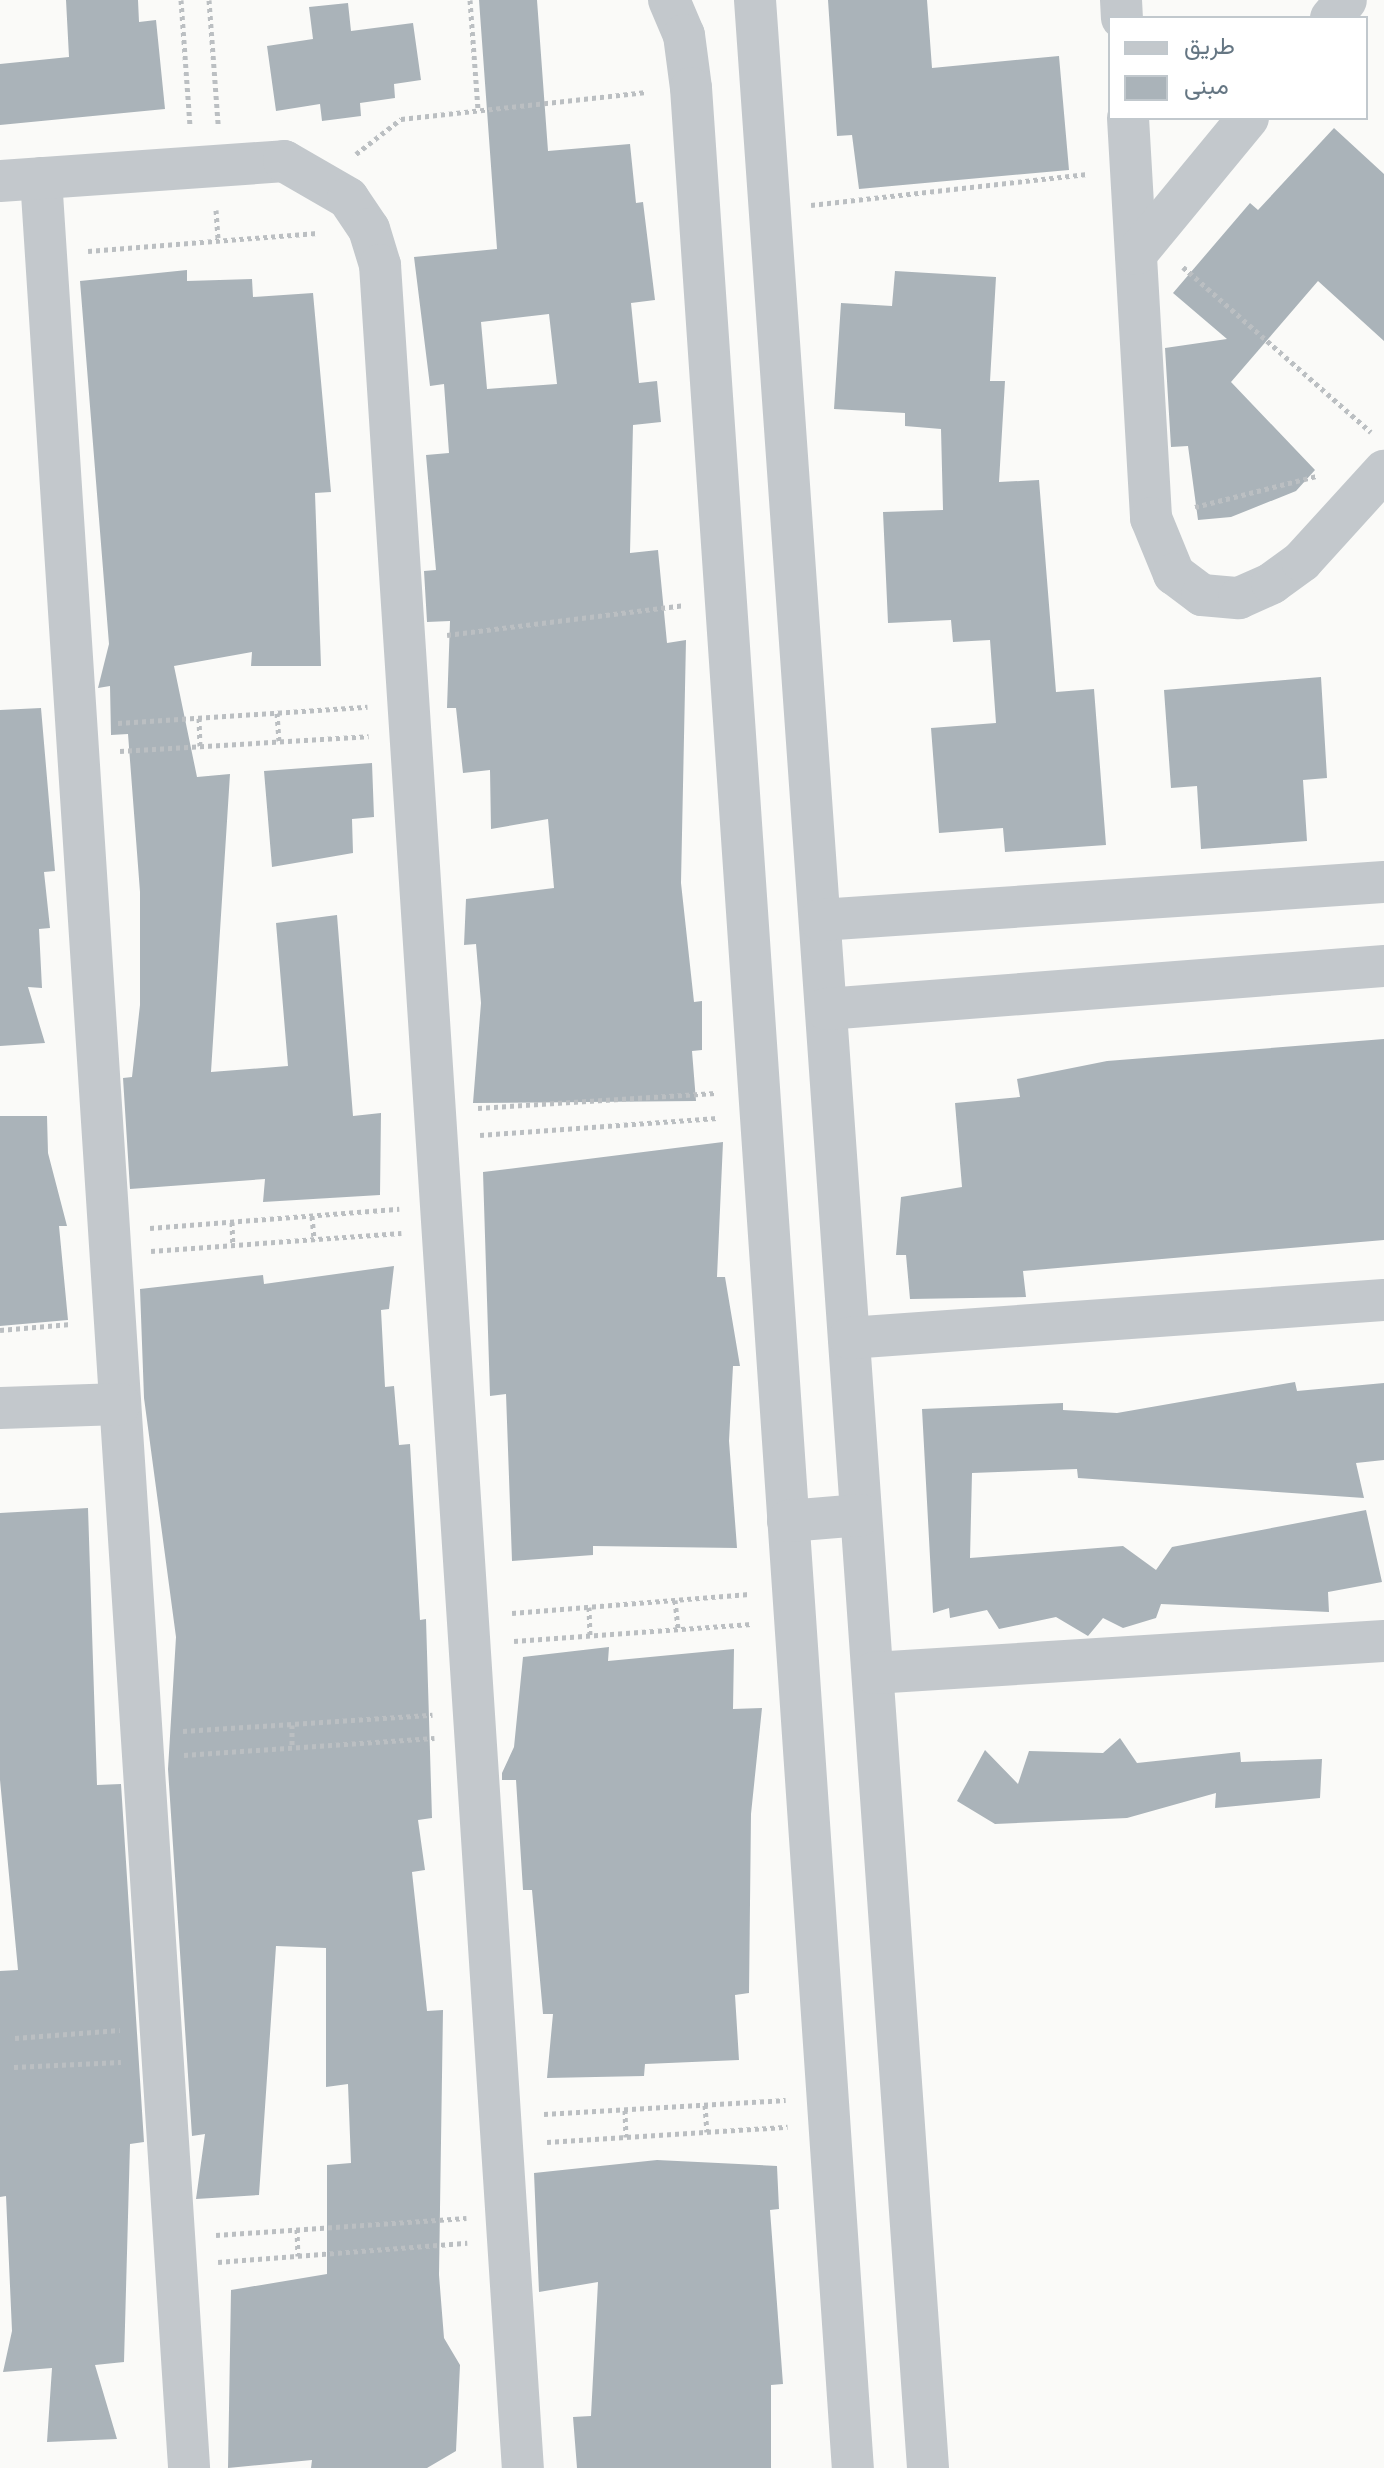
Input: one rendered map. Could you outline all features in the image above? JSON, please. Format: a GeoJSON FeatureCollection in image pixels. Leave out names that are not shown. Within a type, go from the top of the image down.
{"type":"FeatureCollection","features":[{"type":"Feature","properties":{"kind":"street"},"geometry":{"type":"LineString","coordinates":[[669,0],[684,35],[691,88],[853,2468]]}},
{"type":"Feature","properties":{"kind":"street"},"geometry":{"type":"LineString","coordinates":[[755,0],[928,2468]]}},
{"type":"Feature","properties":{"kind":"street"},"geometry":{"type":"LineString","coordinates":[[1333,16],[1346,0]]}},
{"type":"Feature","properties":{"kind":"street"},"geometry":{"type":"LineString","coordinates":[[1128,120],[1131,170],[1142,246],[1151,518],[1174,574],[1202,595],[1239,598],[1302,561],[1384,471]]}},
{"type":"Feature","properties":{"kind":"street"},"geometry":{"type":"LineString","coordinates":[[1142,246],[1246,120]]}},
{"type":"Feature","properties":{"kind":"street"},"geometry":{"type":"LineString","coordinates":[[0,181],[207,162],[284,161],[359,213],[380,265],[523,2468]]}},
{"type":"Feature","properties":{"kind":"street"},"geometry":{"type":"LineString","coordinates":[[41,178],[189,2468]]}},
{"type":"Feature","properties":{"kind":"street"},"geometry":{"type":"LineString","coordinates":[[820,920],[1384,882]]}},
{"type":"Feature","properties":{"kind":"street"},"geometry":{"type":"LineString","coordinates":[[826,1009],[1384,966]]}},
{"type":"Feature","properties":{"kind":"street"},"geometry":{"type":"LineString","coordinates":[[849,1338],[1384,1300]]}},
{"type":"Feature","properties":{"kind":"street"},"geometry":{"type":"LineString","coordinates":[[0,1408],[120,1404]]}},
{"type":"Feature","properties":{"kind":"street"},"geometry":{"type":"LineString","coordinates":[[788,1521],[861,1515]]}},
{"type":"Feature","properties":{"kind":"street"},"geometry":{"type":"LineString","coordinates":[[873,1673],[1384,1641]]}},
{"type":"Feature","properties":{"kind":"path"},"geometry":{"type":"LineString","coordinates":[[181,0],[207,162]]}},
{"type":"Feature","properties":{"kind":"path"},"geometry":{"type":"LineString","coordinates":[[207,162],[209,0]]}},
{"type":"Feature","properties":{"kind":"path"},"geometry":{"type":"LineString","coordinates":[[470,0],[478,110]]}},
{"type":"Feature","properties":{"kind":"path"},"geometry":{"type":"LineString","coordinates":[[47,255],[359,213],[354,157],[382,127],[478,110],[691,88]]}},
{"type":"Feature","properties":{"kind":"path"},"geometry":{"type":"LineString","coordinates":[[770,209],[1131,170]]}},
{"type":"Feature","properties":{"kind":"path"},"geometry":{"type":"LineString","coordinates":[[1142,246],[1384,444]]}},
{"type":"Feature","properties":{"kind":"path"},"geometry":{"type":"LineString","coordinates":[[1151,518],[1326,474]]}},
{"type":"Feature","properties":{"kind":"path"},"geometry":{"type":"LineString","coordinates":[[403,641],[726,599]]}},
{"type":"Feature","properties":{"kind":"path"},"geometry":{"type":"LineString","coordinates":[[78,740],[199,718],[277,713],[408,719]]}},
{"type":"Feature","properties":{"kind":"path"},"geometry":{"type":"LineString","coordinates":[[277,713],[279,741]]}},
{"type":"Feature","properties":{"kind":"path"},"geometry":{"type":"LineString","coordinates":[[199,718],[200,746]]}},
{"type":"Feature","properties":{"kind":"path"},"geometry":{"type":"LineString","coordinates":[[78,740],[200,746],[279,741],[408,719]]}},
{"type":"Feature","properties":{"kind":"path"},"geometry":{"type":"LineString","coordinates":[[434,1125],[758,1103]]}},
{"type":"Feature","properties":{"kind":"path"},"geometry":{"type":"LineString","coordinates":[[434,1125],[758,1103]]}},
{"type":"Feature","properties":{"kind":"path"},"geometry":{"type":"LineString","coordinates":[[110,1242],[232,1222],[312,1216],[441,1218]]}},
{"type":"Feature","properties":{"kind":"path"},"geometry":{"type":"LineString","coordinates":[[312,1216],[314,1240]]}},
{"type":"Feature","properties":{"kind":"path"},"geometry":{"type":"LineString","coordinates":[[110,1242],[233,1245],[314,1240],[441,1218]]}},
{"type":"Feature","properties":{"kind":"path"},"geometry":{"type":"LineString","coordinates":[[232,1222],[233,1245]]}},
{"type":"Feature","properties":{"kind":"path"},"geometry":{"type":"LineString","coordinates":[[0,1330],[115,1320]]}},
{"type":"Feature","properties":{"kind":"path"},"geometry":{"type":"LineString","coordinates":[[468,1630],[589,1607],[675,1600],[793,1606]]}},
{"type":"Feature","properties":{"kind":"path"},"geometry":{"type":"LineString","coordinates":[[675,1600],[678,1629]]}},
{"type":"Feature","properties":{"kind":"path"},"geometry":{"type":"LineString","coordinates":[[468,1630],[590,1635],[678,1629],[793,1606]]}},
{"type":"Feature","properties":{"kind":"path"},"geometry":{"type":"LineString","coordinates":[[589,1607],[590,1635]]}},
{"type":"Feature","properties":{"kind":"path"},"geometry":{"type":"LineString","coordinates":[[143,1745],[292,1725],[474,1724]]}},
{"type":"Feature","properties":{"kind":"path"},"geometry":{"type":"LineString","coordinates":[[143,1745],[292,1748],[474,1724]]}},
{"type":"Feature","properties":{"kind":"path"},"geometry":{"type":"LineString","coordinates":[[292,1725],[292,1748]]}},
{"type":"Feature","properties":{"kind":"path"},"geometry":{"type":"LineString","coordinates":[[15,2038],[162,2043]]}},
{"type":"Feature","properties":{"kind":"path"},"geometry":{"type":"LineString","coordinates":[[14,2067],[162,2043]]}},
{"type":"Feature","properties":{"kind":"path"},"geometry":{"type":"LineString","coordinates":[[705,2105],[707,2132]]}},
{"type":"Feature","properties":{"kind":"path"},"geometry":{"type":"LineString","coordinates":[[501,2130],[625,2109],[705,2105],[828,2111]]}},
{"type":"Feature","properties":{"kind":"path"},"geometry":{"type":"LineString","coordinates":[[625,2109],[626,2137]]}},
{"type":"Feature","properties":{"kind":"path"},"geometry":{"type":"LineString","coordinates":[[501,2130],[626,2137],[707,2132],[828,2111]]}},
{"type":"Feature","properties":{"kind":"path"},"geometry":{"type":"LineString","coordinates":[[176,2251],[297,2229],[507,2228]]}},
{"type":"Feature","properties":{"kind":"path"},"geometry":{"type":"LineString","coordinates":[[176,2251],[298,2256],[507,2228]]}},
{"type":"Feature","properties":{"kind":"path"},"geometry":{"type":"LineString","coordinates":[[297,2229],[298,2256]]}},
{"type":"Feature","properties":{"kind":"building"},"geometry":{"type":"Polygon","coordinates":[[[66,0],[138,0],[139,22],[156,20],[165,109],[0,125],[0,64],[69,57],[66,0]]]}},
{"type":"Feature","properties":{"kind":"building"},"geometry":{"type":"Polygon","coordinates":[[[479,0],[537,0],[548,151],[630,144],[636,203],[643,202],[655,300],[631,303],[639,383],[657,381],[661,422],[633,425],[630,553],[658,550],[667,643],[686,640],[681,883],[694,1002],[702,1001],[702,1050],[692,1051],[696,1101],[473,1103],[481,1003],[476,944],[464,945],[466,899],[554,888],[548,819],[491,829],[490,770],[463,773],[456,708],[447,708],[450,621],[427,622],[424,571],[436,570],[426,455],[449,453],[444,384],[430,386],[414,257],[497,249],[479,0]],[[549,314],[481,322],[487,389],[557,384],[549,314]]]}},
{"type":"Feature","properties":{"kind":"building"},"geometry":{"type":"Polygon","coordinates":[[[828,0],[927,0],[932,68],[1059,56],[1069,170],[859,189],[852,135],[837,136],[828,0]]]}},
{"type":"Feature","properties":{"kind":"building"},"geometry":{"type":"Polygon","coordinates":[[[348,3],[351,31],[413,23],[421,80],[394,84],[395,98],[360,103],[361,116],[322,121],[320,104],[276,111],[267,46],[313,39],[309,7],[348,3]]]}},
{"type":"Feature","properties":{"kind":"building"},"geometry":{"type":"Polygon","coordinates":[[[1334,128],[1384,174],[1384,341],[1318,281],[1231,382],[1315,470],[1296,491],[1231,517],[1198,520],[1188,446],[1171,447],[1165,348],[1227,339],[1173,293],[1250,203],[1258,210],[1334,128]]]}},
{"type":"Feature","properties":{"kind":"building"},"geometry":{"type":"Polygon","coordinates":[[[187,270],[187,281],[252,279],[253,297],[313,293],[331,492],[315,493],[321,666],[251,666],[252,652],[174,666],[197,777],[230,774],[211,1072],[288,1066],[276,923],[337,915],[353,1116],[381,1113],[380,1195],[263,1202],[265,1179],[130,1189],[123,1078],[132,1077],[140,1005],[140,892],[128,734],[111,735],[110,686],[98,688],[109,644],[80,281],[187,270]]]}},
{"type":"Feature","properties":{"kind":"building"},"geometry":{"type":"Polygon","coordinates":[[[895,271],[996,277],[990,381],[1005,381],[999,482],[1039,480],[1056,692],[1094,689],[1106,845],[1005,852],[1003,828],[939,833],[931,728],[996,723],[990,640],[953,642],[951,620],[888,623],[883,512],[943,510],[941,429],[905,426],[905,413],[834,409],[841,303],[892,306],[895,271]]]}},
{"type":"Feature","properties":{"kind":"building"},"geometry":{"type":"Polygon","coordinates":[[[1321,677],[1327,778],[1303,780],[1307,841],[1201,849],[1197,786],[1171,788],[1164,690],[1321,677]]]}},
{"type":"Feature","properties":{"kind":"building"},"geometry":{"type":"Polygon","coordinates":[[[41,708],[55,871],[44,872],[50,928],[39,929],[42,988],[28,987],[45,1043],[0,1046],[0,710],[41,708]]]}},
{"type":"Feature","properties":{"kind":"building"},"geometry":{"type":"Polygon","coordinates":[[[372,763],[374,817],[352,819],[353,853],[272,867],[264,771],[372,763]]]}},
{"type":"Feature","properties":{"kind":"building"},"geometry":{"type":"Polygon","coordinates":[[[1384,1039],[1384,1240],[1023,1271],[1026,1297],[910,1299],[906,1255],[896,1255],[901,1197],[962,1187],[955,1103],[1020,1097],[1017,1079],[1107,1061],[1384,1039]]]}},
{"type":"Feature","properties":{"kind":"building"},"geometry":{"type":"Polygon","coordinates":[[[0,1116],[47,1116],[48,1153],[67,1226],[59,1226],[68,1320],[0,1326],[0,1116]]]}},
{"type":"Feature","properties":{"kind":"building"},"geometry":{"type":"Polygon","coordinates":[[[723,1142],[717,1277],[725,1277],[740,1366],[733,1366],[729,1441],[737,1548],[593,1546],[593,1555],[512,1561],[506,1394],[490,1396],[483,1172],[723,1142]]]}},
{"type":"Feature","properties":{"kind":"building"},"geometry":{"type":"Polygon","coordinates":[[[394,1266],[389,1309],[381,1310],[385,1387],[394,1386],[399,1445],[410,1444],[420,1620],[426,1619],[432,1818],[418,1820],[425,1870],[412,1872],[427,2011],[443,2010],[439,2275],[444,2338],[460,2365],[456,2451],[427,2468],[311,2468],[312,2460],[228,2468],[231,2290],[327,2274],[327,2165],[351,2163],[348,2084],[326,2087],[326,1948],[276,1946],[259,2195],[196,2199],[205,2134],[192,2136],[168,1769],[176,1637],[144,1398],[140,1289],[263,1275],[264,1284],[394,1266]]]}},
{"type":"Feature","properties":{"kind":"building"},"geometry":{"type":"Polygon","coordinates":[[[1295,1382],[1297,1391],[1384,1383],[1384,1460],[1356,1463],[1364,1498],[1078,1478],[1077,1469],[972,1473],[970,1558],[1123,1546],[1156,1570],[1172,1547],[1366,1510],[1382,1582],[1328,1592],[1329,1612],[1161,1604],[1156,1618],[1123,1628],[1103,1618],[1088,1636],[1056,1617],[999,1629],[987,1610],[950,1618],[949,1608],[933,1613],[922,1409],[1063,1403],[1063,1410],[1117,1413],[1295,1382]]]}},
{"type":"Feature","properties":{"kind":"building"},"geometry":{"type":"Polygon","coordinates":[[[88,1508],[97,1785],[121,1784],[144,2142],[130,2144],[124,2362],[95,2365],[117,2439],[47,2442],[52,2368],[3,2372],[12,2331],[6,2196],[0,2197],[0,1971],[18,1970],[0,1780],[0,1513],[88,1508]]]}},
{"type":"Feature","properties":{"kind":"building"},"geometry":{"type":"Polygon","coordinates":[[[609,1647],[608,1661],[734,1649],[733,1709],[762,1708],[751,1814],[749,1993],[735,1995],[739,2060],[645,2064],[644,2076],[547,2078],[553,2014],[543,2014],[532,1890],[523,1890],[516,1780],[502,1780],[502,1773],[514,1747],[523,1657],[609,1647]]]}},
{"type":"Feature","properties":{"kind":"building"},"geometry":{"type":"Polygon","coordinates":[[[1120,1738],[1137,1763],[1240,1752],[1241,1762],[1322,1759],[1320,1798],[1215,1808],[1216,1793],[1127,1818],[995,1824],[957,1801],[985,1750],[1018,1784],[1029,1751],[1103,1753],[1120,1738]]]}},
{"type":"Feature","properties":{"kind":"building"},"geometry":{"type":"Polygon","coordinates":[[[657,2160],[777,2166],[779,2209],[770,2210],[783,2384],[771,2385],[771,2468],[577,2468],[573,2417],[591,2416],[598,2282],[539,2292],[534,2173],[657,2160]]]}}]}
